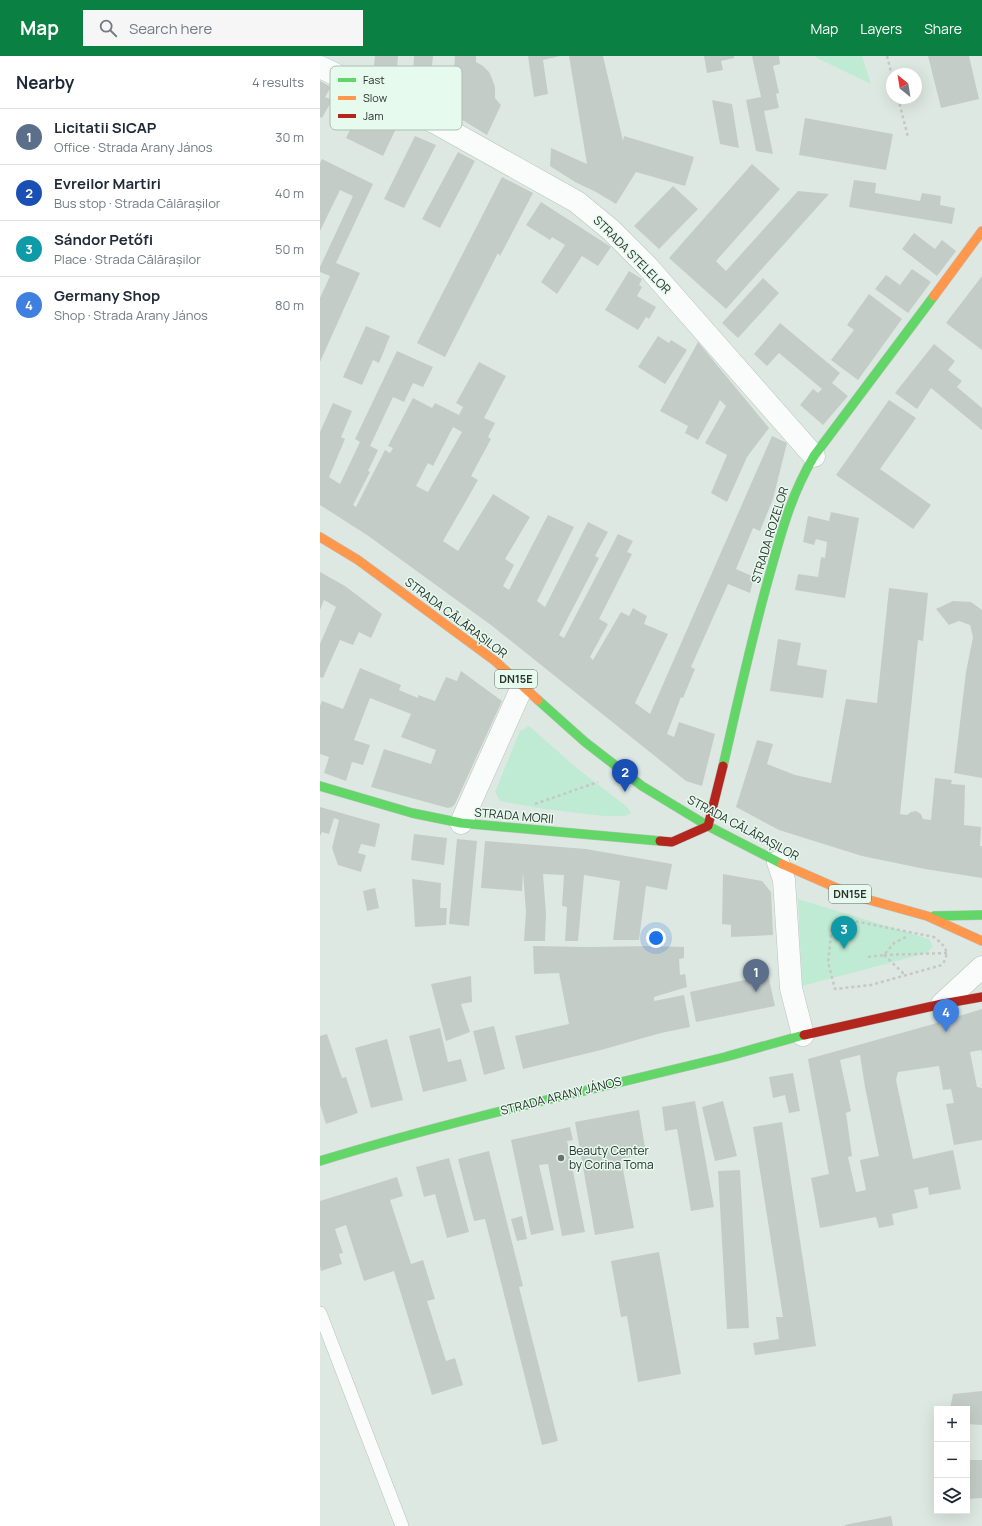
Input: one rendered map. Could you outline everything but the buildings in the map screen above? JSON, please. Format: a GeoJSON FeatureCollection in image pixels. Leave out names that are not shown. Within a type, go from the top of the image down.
{"type":"FeatureCollection","features":[{"type":"Feature","properties":{"kind":"street","name":"STRADA STELELOR"},"geometry":{"type":"LineString","coordinates":[[320,67],[330,72]]}},
{"type":"Feature","properties":{"kind":"street","name":"STRADA STELELOR"},"geometry":{"type":"LineString","coordinates":[[448,130],[577,202],[610,230],[647,266],[814,456]]}},
{"type":"Feature","properties":{"kind":"street","name":"STRADA ROZELOR"},"geometry":{"type":"LineString","coordinates":[[708,826],[763,600],[788,510],[801,478],[814,456],[982,232]]}},
{"type":"Feature","properties":{"kind":"street","name":"STRADA CĂLĂRAȘILOR"},"geometry":{"type":"LineString","coordinates":[[320,537],[364,565],[495,661],[586,742],[642,786],[708,826],[778,862],[855,896],[927,916],[982,941]]}},
{"type":"Feature","properties":{"kind":"street"},"geometry":{"type":"LineString","coordinates":[[461,823],[523,685]]}},
{"type":"Feature","properties":{"kind":"street","name":"STRADA MORII"},"geometry":{"type":"LineString","coordinates":[[320,786],[412,813],[461,823],[672,842],[708,826]]}},
{"type":"Feature","properties":{"kind":"street"},"geometry":{"type":"LineString","coordinates":[[778,862],[784,880],[791,988],[803,1035]]}},
{"type":"Feature","properties":{"kind":"street","name":"STRADA CĂLĂRAȘILOR"},"geometry":{"type":"LineString","coordinates":[[927,916],[982,915]]}},
{"type":"Feature","properties":{"kind":"street"},"geometry":{"type":"LineString","coordinates":[[942,1004],[982,967]]}},
{"type":"Feature","properties":{"kind":"street","name":"STRADA ARANY JÁNOS"},"geometry":{"type":"LineString","coordinates":[[320,1162],[392,1139],[803,1035],[942,1004],[982,998]]}},
{"type":"Feature","properties":{"kind":"lane"},"geometry":{"type":"LineString","coordinates":[[320,1312],[402,1526]]}},
{"type":"Feature","properties":{"kind":"path"},"geometry":{"type":"LineString","coordinates":[[887,56],[890,68]]}},
{"type":"Feature","properties":{"kind":"path"},"geometry":{"type":"LineString","coordinates":[[900,104],[908,137]]}},
{"type":"Feature","properties":{"kind":"path"},"geometry":{"type":"LineString","coordinates":[[530,806],[599,782],[593,777]]}},
{"type":"Feature","properties":{"kind":"path"},"geometry":{"type":"LineString","coordinates":[[844,919],[914,933],[934,937],[942,944],[946,950],[947,958],[942,965],[871,985],[835,989],[828,962],[832,926],[844,919]]}},
{"type":"Feature","properties":{"kind":"path"},"geometry":{"type":"LineString","coordinates":[[884,955],[894,943],[914,933]]}},
{"type":"Feature","properties":{"kind":"path"},"geometry":{"type":"LineString","coordinates":[[868,958],[884,955],[946,953]]}},
{"type":"Feature","properties":{"kind":"path"},"geometry":{"type":"LineString","coordinates":[[884,955],[903,974],[907,975]]}},
{"type":"Feature","properties":{"kind":"green space"},"geometry":{"type":"Polygon","coordinates":[[[815,56],[862,56],[871,84],[817,58],[815,56]]]}},
{"type":"Feature","properties":{"kind":"green space"},"geometry":{"type":"Polygon","coordinates":[[[529,726],[579,770],[626,806],[631,813],[625,816],[604,816],[544,809],[500,801],[495,792],[520,731],[529,726]]]}},
{"type":"Feature","properties":{"kind":"green space"},"geometry":{"type":"Polygon","coordinates":[[[798,899],[929,939],[933,946],[927,953],[802,986],[798,899]]]}},
{"type":"Feature","properties":{"kind":"traffic: fast"},"geometry":{"type":"LineString","coordinates":[[723,766],[763,597],[783,527],[799,485],[814,456],[934,296]]}},
{"type":"Feature","properties":{"kind":"traffic: fast"},"geometry":{"type":"LineString","coordinates":[[538,700],[585,742],[642,786],[708,826],[782,864]]}},
{"type":"Feature","properties":{"kind":"traffic: fast"},"geometry":{"type":"LineString","coordinates":[[320,786],[412,813],[461,823],[660,841]]}},
{"type":"Feature","properties":{"kind":"traffic: fast"},"geometry":{"type":"LineString","coordinates":[[934,916],[982,915]]}},
{"type":"Feature","properties":{"kind":"traffic: fast"},"geometry":{"type":"LineString","coordinates":[[320,1161],[420,1132],[725,1057],[804,1035]]}},
{"type":"Feature","properties":{"kind":"traffic: slow"},"geometry":{"type":"LineString","coordinates":[[934,296],[982,231]]}},
{"type":"Feature","properties":{"kind":"traffic: slow"},"geometry":{"type":"LineString","coordinates":[[320,537],[358,560],[495,661],[538,700]]}},
{"type":"Feature","properties":{"kind":"traffic: slow"},"geometry":{"type":"LineString","coordinates":[[782,864],[855,896],[927,916],[982,941]]}},
{"type":"Feature","properties":{"kind":"traffic: jam"},"geometry":{"type":"LineString","coordinates":[[660,841],[672,842],[708,826],[723,766]]}},
{"type":"Feature","properties":{"kind":"traffic: jam"},"geometry":{"type":"LineString","coordinates":[[804,1035],[942,1004],[982,997]]}},
{"type":"Feature","properties":{"kind":"place","name":"Evreilor Martiri"},"geometry":{"type":"Point","coordinates":[625,792]}},
{"type":"Feature","properties":{"kind":"place","name":"Sándor Petőfi"},"geometry":{"type":"Point","coordinates":[844,949]}},
{"type":"Feature","properties":{"kind":"place","name":"Licitatii SICAP"},"geometry":{"type":"Point","coordinates":[756,992]}},
{"type":"Feature","properties":{"kind":"place","name":"Germany Shop"},"geometry":{"type":"Point","coordinates":[946,1032]}},
{"type":"Feature","properties":{"kind":"place","name":"Beauty Center by Corina Toma"},"geometry":{"type":"Point","coordinates":[561,1158]}}]}
